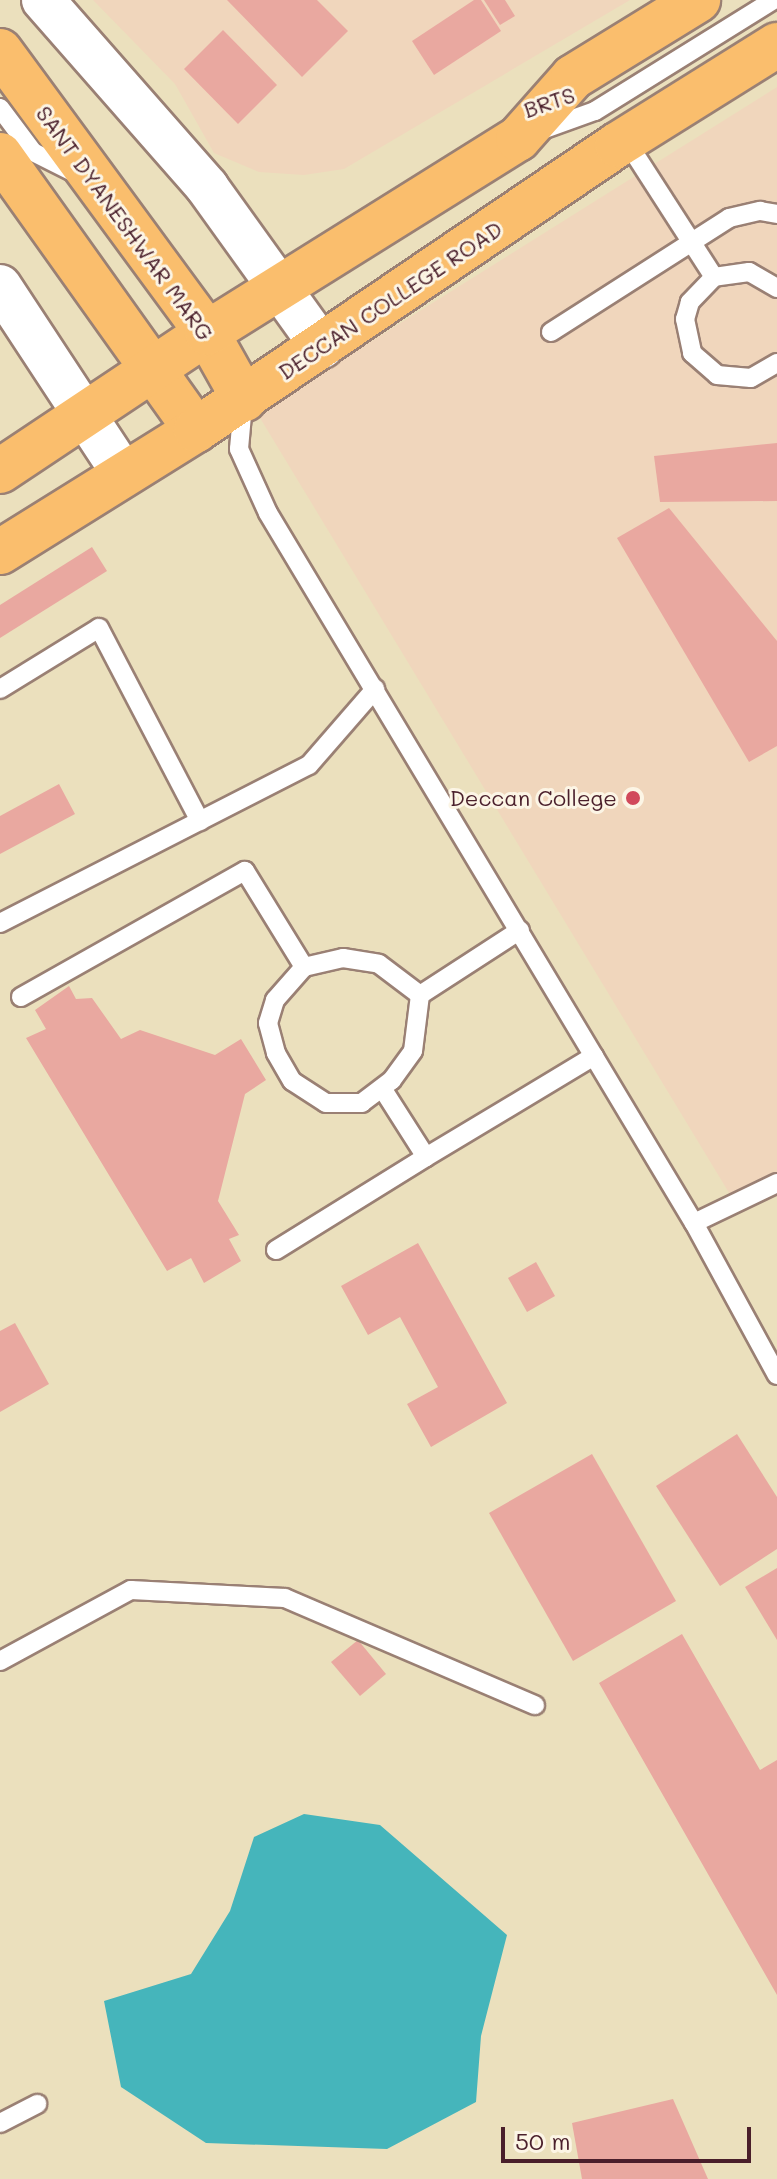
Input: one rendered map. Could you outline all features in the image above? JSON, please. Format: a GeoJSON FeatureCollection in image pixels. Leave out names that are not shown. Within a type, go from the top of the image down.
{"type":"FeatureCollection","features":[{"type":"Feature","properties":{"kind":"main road"},"geometry":{"type":"LineString","coordinates":[[0,471],[88,416],[207,333],[518,139],[573,77],[698,0]]}},
{"type":"Feature","properties":{"kind":"main road","name":"DECCAN COLLEGE ROAD"},"geometry":{"type":"LineString","coordinates":[[0,552],[322,347],[610,125],[777,45]]}},
{"type":"Feature","properties":{"kind":"main road","name":"SANT DYANESHWAR MARG"},"geometry":{"type":"LineString","coordinates":[[0,51],[207,333],[244,399]]}},
{"type":"Feature","properties":{"kind":"main road"},"geometry":{"type":"LineString","coordinates":[[16,154],[40,209],[196,430]]}},
{"type":"Feature","properties":{"kind":"street"},"geometry":{"type":"LineString","coordinates":[[43,0],[207,187],[322,347]]}},
{"type":"Feature","properties":{"kind":"street"},"geometry":{"type":"LineString","coordinates":[[0,286],[124,475]]}},
{"type":"Feature","properties":{"kind":"lane","name":"BRTS"},"geometry":{"type":"LineString","coordinates":[[518,139],[610,125],[773,0]]}},
{"type":"Feature","properties":{"kind":"lane"},"geometry":{"type":"LineString","coordinates":[[0,108],[16,154],[97,184]]}},
{"type":"Feature","properties":{"kind":"lane"},"geometry":{"type":"LineString","coordinates":[[610,125],[714,277]]}},
{"type":"Feature","properties":{"kind":"lane"},"geometry":{"type":"LineString","coordinates":[[551,332],[689,239],[729,218],[760,211],[777,214]]}},
{"type":"Feature","properties":{"kind":"lane"},"geometry":{"type":"LineString","coordinates":[[774,374],[734,380],[710,371],[692,353],[686,336],[690,302],[714,277],[749,272],[777,288]]}},
{"type":"Feature","properties":{"kind":"lane"},"geometry":{"type":"LineString","coordinates":[[244,399],[239,449],[268,513],[694,1223],[777,1375]]}},
{"type":"Feature","properties":{"kind":"lane"},"geometry":{"type":"LineString","coordinates":[[196,430],[239,449]]}},
{"type":"Feature","properties":{"kind":"lane"},"geometry":{"type":"LineString","coordinates":[[0,689],[99,628],[200,821]]}},
{"type":"Feature","properties":{"kind":"lane"},"geometry":{"type":"LineString","coordinates":[[0,923],[309,765],[375,689]]}},
{"type":"Feature","properties":{"kind":"lane"},"geometry":{"type":"LineString","coordinates":[[21,997],[245,871],[304,967]]}},
{"type":"Feature","properties":{"kind":"lane"},"geometry":{"type":"LineString","coordinates":[[420,995],[379,964],[343,958],[304,967],[275,1000],[268,1023],[276,1053],[292,1081],[326,1103],[362,1103],[382,1088],[413,1051],[420,995],[520,930]]}},
{"type":"Feature","properties":{"kind":"lane"},"geometry":{"type":"LineString","coordinates":[[276,1250],[594,1056]]}},
{"type":"Feature","properties":{"kind":"lane"},"geometry":{"type":"LineString","coordinates":[[382,1088],[426,1157]]}},
{"type":"Feature","properties":{"kind":"lane"},"geometry":{"type":"LineString","coordinates":[[694,1223],[777,1183]]}},
{"type":"Feature","properties":{"kind":"lane"},"geometry":{"type":"LineString","coordinates":[[0,1661],[131,1590],[285,1598],[535,1705]]}},
{"type":"Feature","properties":{"kind":"lane"},"geometry":{"type":"LineString","coordinates":[[0,2123],[37,2104]]}},
{"type":"Feature","properties":{"kind":"shaded area"},"geometry":{"type":"Polygon","coordinates":[[[93,0],[630,0],[344,169],[304,175],[259,172],[214,153],[175,84],[93,0]]]}},
{"type":"Feature","properties":{"kind":"shaded area","name":"Deccan College"},"geometry":{"type":"Polygon","coordinates":[[[777,87],[777,1182],[737,1206],[257,413],[777,87]]]}},
{"type":"Feature","properties":{"kind":"water"},"geometry":{"type":"Polygon","coordinates":[[[304,1814],[380,1825],[507,1935],[481,2036],[476,2102],[387,2149],[206,2143],[121,2087],[104,2001],[191,1974],[230,1911],[254,1837],[304,1814]]]}},
{"type":"Feature","properties":{"kind":"building"},"geometry":{"type":"Polygon","coordinates":[[[227,0],[317,0],[348,31],[302,77],[227,0]]]}},
{"type":"Feature","properties":{"kind":"building"},"geometry":{"type":"Polygon","coordinates":[[[474,0],[481,0],[501,31],[434,75],[412,41],[474,0]]]}},
{"type":"Feature","properties":{"kind":"building"},"geometry":{"type":"Polygon","coordinates":[[[484,0],[505,0],[515,16],[500,25],[484,0]]]}},
{"type":"Feature","properties":{"kind":"building"},"geometry":{"type":"Polygon","coordinates":[[[223,30],[277,85],[238,124],[184,69],[223,30]]]}},
{"type":"Feature","properties":{"kind":"building"},"geometry":{"type":"Polygon","coordinates":[[[777,443],[777,501],[660,502],[654,456],[777,443]]]}},
{"type":"Feature","properties":{"kind":"building"},"geometry":{"type":"Polygon","coordinates":[[[669,508],[777,641],[777,746],[749,762],[617,538],[669,508]]]}},
{"type":"Feature","properties":{"kind":"building"},"geometry":{"type":"Polygon","coordinates":[[[92,547],[107,571],[0,638],[0,605],[92,547]]]}},
{"type":"Feature","properties":{"kind":"building"},"geometry":{"type":"Polygon","coordinates":[[[59,784],[75,814],[0,854],[0,816],[59,784]]]}},
{"type":"Feature","properties":{"kind":"building"},"geometry":{"type":"Polygon","coordinates":[[[69,986],[76,999],[92,998],[121,1039],[140,1030],[215,1055],[241,1039],[266,1080],[245,1094],[218,1201],[239,1235],[229,1239],[241,1261],[204,1283],[191,1258],[167,1271],[26,1038],[46,1029],[35,1010],[69,986]]]}},
{"type":"Feature","properties":{"kind":"building"},"geometry":{"type":"Polygon","coordinates":[[[418,1243],[507,1403],[431,1447],[407,1404],[438,1387],[400,1317],[368,1335],[341,1286],[418,1243]]]}},
{"type":"Feature","properties":{"kind":"building"},"geometry":{"type":"Polygon","coordinates":[[[536,1262],[555,1296],[527,1312],[508,1278],[536,1262]]]}},
{"type":"Feature","properties":{"kind":"building"},"geometry":{"type":"Polygon","coordinates":[[[15,1323],[49,1384],[0,1412],[0,1331],[15,1323]]]}},
{"type":"Feature","properties":{"kind":"building"},"geometry":{"type":"Polygon","coordinates":[[[737,1434],[777,1497],[777,1549],[720,1586],[656,1486],[737,1434]]]}},
{"type":"Feature","properties":{"kind":"building"},"geometry":{"type":"Polygon","coordinates":[[[592,1454],[676,1601],[573,1661],[489,1513],[592,1454]]]}},
{"type":"Feature","properties":{"kind":"building"},"geometry":{"type":"Polygon","coordinates":[[[777,1568],[777,1640],[745,1587],[777,1568]]]}},
{"type":"Feature","properties":{"kind":"building"},"geometry":{"type":"Polygon","coordinates":[[[682,1634],[760,1770],[777,1760],[777,1995],[599,1683],[682,1634]]]}},
{"type":"Feature","properties":{"kind":"building"},"geometry":{"type":"Polygon","coordinates":[[[358,1640],[386,1674],[360,1696],[331,1662],[358,1640]]]}},
{"type":"Feature","properties":{"kind":"building"},"geometry":{"type":"Polygon","coordinates":[[[673,2099],[708,2179],[582,2179],[572,2123],[673,2099]]]}},
{"type":"Feature","properties":{"kind":"place","name":"Deccan College"},"geometry":{"type":"Point","coordinates":[633,798]}}]}
